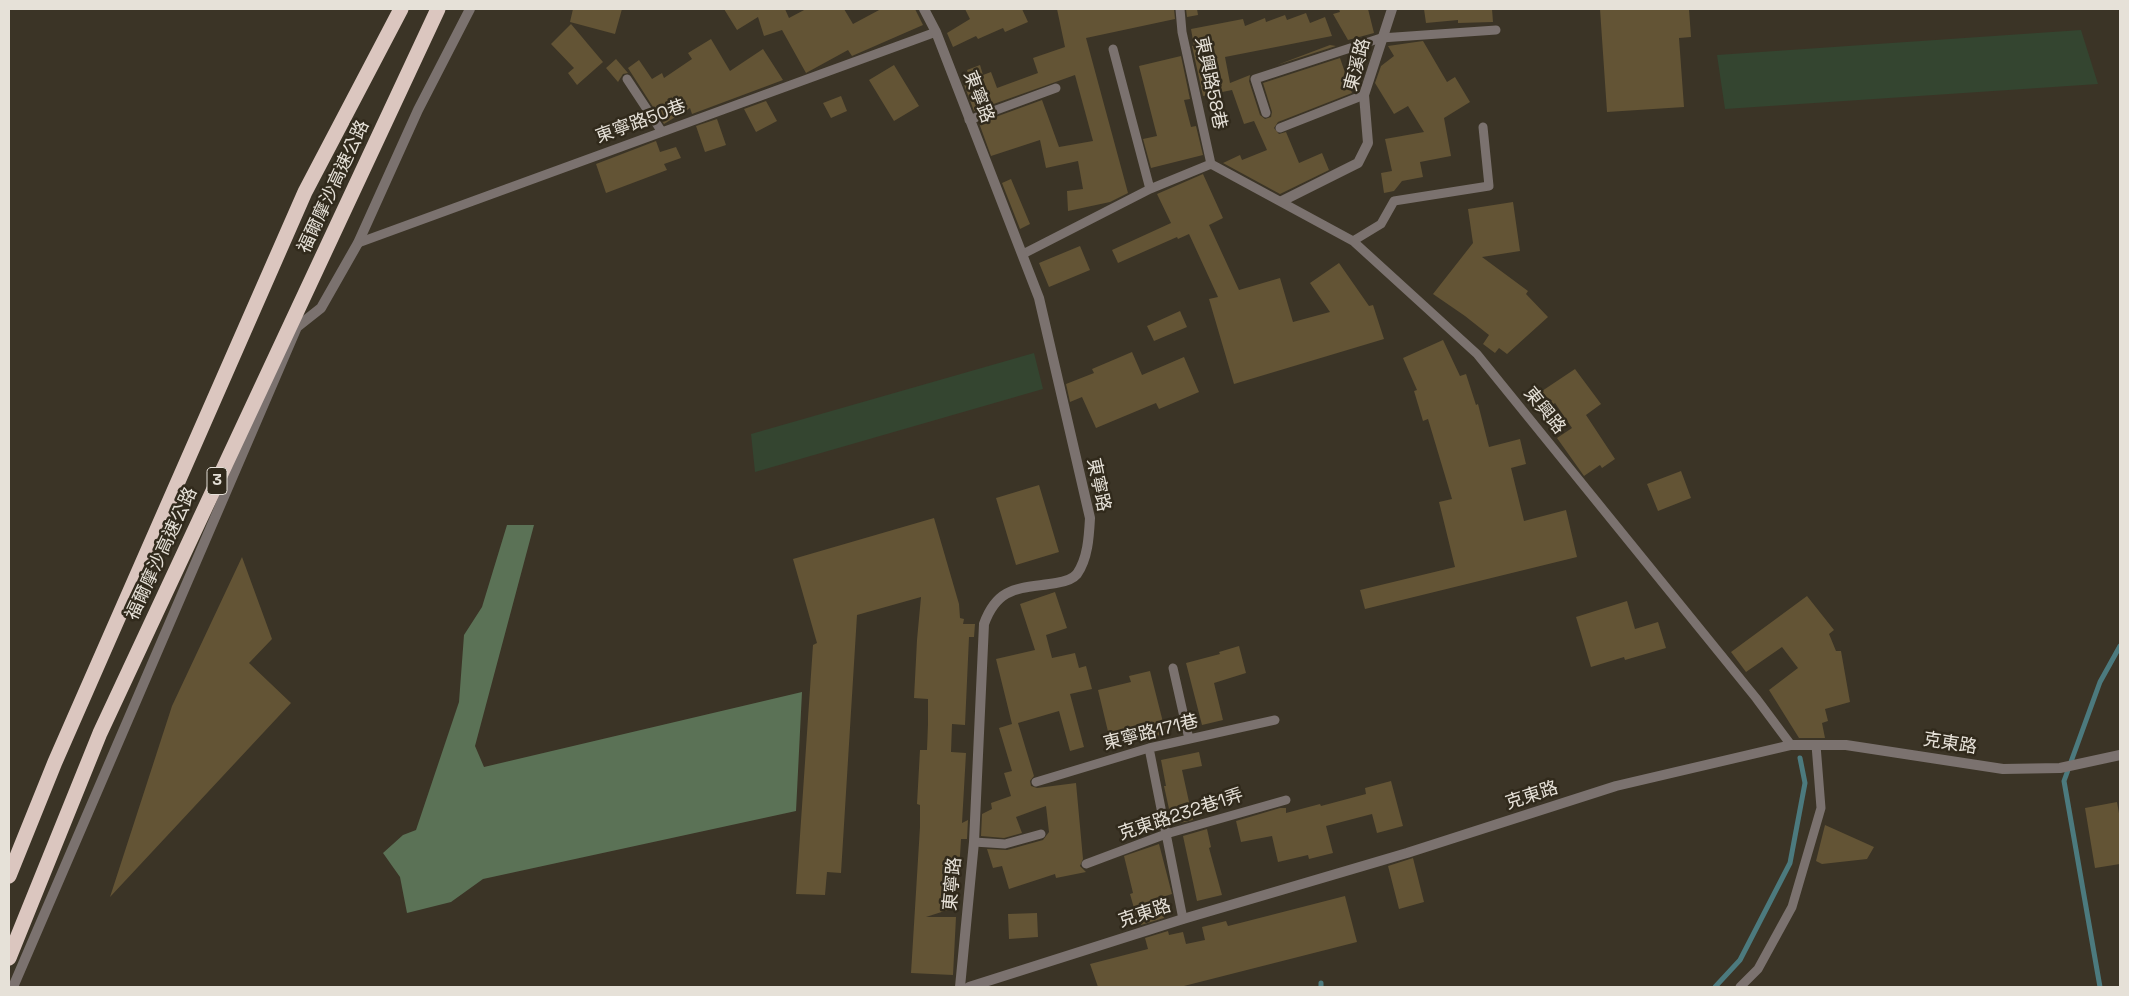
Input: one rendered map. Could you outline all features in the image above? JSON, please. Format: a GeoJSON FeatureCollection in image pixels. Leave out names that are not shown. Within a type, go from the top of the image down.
{"type":"FeatureCollection","features":[{"type":"Feature","properties":{"kind":"highway","name":"福爾摩沙高速公路"},"geometry":{"type":"LineString","coordinates":[[9,876],[56,762],[305,192],[401,9]]}},
{"type":"Feature","properties":{"kind":"highway","name":"福爾摩沙高速公路"},"geometry":{"type":"LineString","coordinates":[[9,958],[100,733],[438,9]]}},
{"type":"Feature","properties":{"kind":"street"},"geometry":{"type":"LineString","coordinates":[[12,987],[297,327],[321,308],[358,243],[418,110],[470,9]]}},
{"type":"Feature","properties":{"kind":"street","name":"東寧路"},"geometry":{"type":"LineString","coordinates":[[924,9],[936,32],[1023,254],[1038,298],[1090,518],[1089,544],[1077,574],[1071,579],[1009,591],[996,599],[988,611],[984,624],[974,842],[960,987]]}},
{"type":"Feature","properties":{"kind":"street","name":"東溪路"},"geometry":{"type":"LineString","coordinates":[[1282,201],[1358,163],[1368,144],[1364,95],[1392,9]]}},
{"type":"Feature","properties":{"kind":"street","name":"克東路"},"geometry":{"type":"LineString","coordinates":[[969,987],[1183,919],[1407,853],[1616,786],[1790,745],[1846,744],[2003,769],[2060,768],[2120,755]]}},
{"type":"Feature","properties":{"kind":"lane","name":"東興路58巷"},"geometry":{"type":"LineString","coordinates":[[1180,9],[1182,32],[1211,164]]}},
{"type":"Feature","properties":{"kind":"lane"},"geometry":{"type":"LineString","coordinates":[[1266,113],[1255,79],[1381,38],[1496,30]]}},
{"type":"Feature","properties":{"kind":"lane","name":"東寧路50巷"},"geometry":{"type":"LineString","coordinates":[[358,243],[936,32]]}},
{"type":"Feature","properties":{"kind":"lane"},"geometry":{"type":"LineString","coordinates":[[1113,49],[1150,189]]}},
{"type":"Feature","properties":{"kind":"lane"},"geometry":{"type":"LineString","coordinates":[[628,79],[662,132]]}},
{"type":"Feature","properties":{"kind":"lane"},"geometry":{"type":"LineString","coordinates":[[969,120],[1056,88]]}},
{"type":"Feature","properties":{"kind":"lane"},"geometry":{"type":"LineString","coordinates":[[1280,128],[1364,95]]}},
{"type":"Feature","properties":{"kind":"lane"},"geometry":{"type":"LineString","coordinates":[[1353,241],[1382,224],[1394,201],[1489,186],[1483,128]]}},
{"type":"Feature","properties":{"kind":"lane"},"geometry":{"type":"LineString","coordinates":[[1023,254],[1150,189],[1211,164]]}},
{"type":"Feature","properties":{"kind":"lane","name":"東興路"},"geometry":{"type":"LineString","coordinates":[[1211,164],[1353,241],[1477,354],[1756,698],[1790,745]]}},
{"type":"Feature","properties":{"kind":"lane"},"geometry":{"type":"LineString","coordinates":[[1173,668],[1189,739]]}},
{"type":"Feature","properties":{"kind":"lane","name":"東寧路171巷"},"geometry":{"type":"LineString","coordinates":[[1036,782],[1149,748],[1275,720]]}},
{"type":"Feature","properties":{"kind":"lane"},"geometry":{"type":"LineString","coordinates":[[1740,987],[1758,968],[1792,907],[1821,808],[1816,745]]}},
{"type":"Feature","properties":{"kind":"lane"},"geometry":{"type":"LineString","coordinates":[[1149,748],[1183,919]]}},
{"type":"Feature","properties":{"kind":"lane","name":"克東路232巷1弄"},"geometry":{"type":"LineString","coordinates":[[1086,864],[1166,834],[1286,800]]}},
{"type":"Feature","properties":{"kind":"lane"},"geometry":{"type":"LineString","coordinates":[[974,842],[1005,844],[1041,834]]}},
{"type":"Feature","properties":{"kind":"green space"},"geometry":{"type":"Polygon","coordinates":[[[2081,30],[2098,84],[1725,109],[1717,55],[2081,30]]]}},
{"type":"Feature","properties":{"kind":"green space"},"geometry":{"type":"Polygon","coordinates":[[[1034,353],[1043,389],[755,472],[751,434],[1034,353]]]}},
{"type":"Feature","properties":{"kind":"green space"},"geometry":{"type":"Polygon","coordinates":[[[507,525],[534,525],[475,746],[484,767],[802,692],[796,811],[483,879],[451,902],[407,913],[400,877],[383,853],[403,835],[416,830],[459,702],[464,635],[482,607],[507,525]]]}},
{"type":"Feature","properties":{"kind":"building"},"geometry":{"type":"Polygon","coordinates":[[[573,9],[622,9],[615,34],[570,22],[573,9]]]}},
{"type":"Feature","properties":{"kind":"building"},"geometry":{"type":"Polygon","coordinates":[[[724,9],[785,9],[789,18],[806,9],[844,9],[853,24],[881,9],[915,9],[923,25],[852,56],[848,50],[806,73],[782,30],[764,36],[758,17],[737,30],[724,9]]]}},
{"type":"Feature","properties":{"kind":"building"},"geometry":{"type":"Polygon","coordinates":[[[965,9],[1022,9],[1028,22],[1005,32],[1003,28],[978,39],[976,36],[953,47],[947,33],[970,19],[965,9]]]}},
{"type":"Feature","properties":{"kind":"building"},"geometry":{"type":"Polygon","coordinates":[[[1057,9],[1174,9],[1175,19],[1086,38],[1128,193],[1110,202],[1068,211],[1067,191],[1083,189],[1078,161],[1046,168],[1040,140],[991,156],[979,123],[1042,100],[1059,147],[1093,141],[1075,75],[974,111],[963,82],[970,79],[967,70],[980,65],[983,75],[991,72],[997,88],[1038,73],[1033,58],[1065,47],[1057,9]]]}},
{"type":"Feature","properties":{"kind":"building"},"geometry":{"type":"Polygon","coordinates":[[[1186,9],[1197,9],[1198,15],[1187,17],[1186,9]]]}},
{"type":"Feature","properties":{"kind":"building"},"geometry":{"type":"Polygon","coordinates":[[[1339,9],[1368,9],[1374,33],[1348,40],[1333,14],[1340,12],[1339,9]]]}},
{"type":"Feature","properties":{"kind":"building"},"geometry":{"type":"Polygon","coordinates":[[[1424,9],[1492,9],[1493,22],[1458,23],[1458,20],[1426,23],[1424,9]]]}},
{"type":"Feature","properties":{"kind":"building"},"geometry":{"type":"Polygon","coordinates":[[[1600,9],[1689,9],[1691,37],[1679,38],[1684,107],[1607,112],[1600,9]]]}},
{"type":"Feature","properties":{"kind":"building"},"geometry":{"type":"Polygon","coordinates":[[[1306,13],[1310,23],[1325,17],[1332,36],[1225,57],[1230,83],[1250,75],[1249,81],[1260,115],[1265,119],[1271,117],[1272,112],[1263,83],[1340,58],[1352,93],[1278,122],[1274,128],[1279,134],[1286,132],[1299,163],[1322,153],[1329,170],[1280,194],[1223,163],[1240,155],[1242,160],[1267,150],[1254,121],[1244,124],[1232,90],[1203,96],[1192,46],[1194,46],[1191,29],[1243,19],[1245,26],[1265,18],[1266,22],[1285,15],[1287,20],[1306,13]]]}},
{"type":"Feature","properties":{"kind":"building"},"geometry":{"type":"Polygon","coordinates":[[[571,24],[603,62],[577,85],[568,73],[574,68],[551,44],[571,24]]]}},
{"type":"Feature","properties":{"kind":"building"},"geometry":{"type":"Polygon","coordinates":[[[711,39],[730,71],[763,49],[783,80],[692,114],[690,108],[664,124],[628,68],[639,60],[652,79],[662,73],[664,78],[692,59],[688,53],[711,39]]]}},
{"type":"Feature","properties":{"kind":"building"},"geometry":{"type":"Polygon","coordinates":[[[1423,41],[1447,82],[1455,77],[1470,102],[1444,118],[1451,156],[1420,162],[1423,177],[1402,181],[1394,191],[1384,193],[1381,173],[1392,171],[1385,139],[1424,132],[1408,106],[1394,114],[1375,83],[1381,66],[1394,56],[1388,46],[1423,41]]]}},
{"type":"Feature","properties":{"kind":"building"},"geometry":{"type":"Polygon","coordinates":[[[1330,45],[1336,46],[1277,65],[1330,45]]]}},
{"type":"Feature","properties":{"kind":"building"},"geometry":{"type":"Polygon","coordinates":[[[1181,56],[1190,99],[1184,100],[1191,127],[1196,126],[1203,155],[1151,168],[1143,139],[1157,136],[1139,66],[1181,56]]]}},
{"type":"Feature","properties":{"kind":"building"},"geometry":{"type":"Polygon","coordinates":[[[616,59],[628,73],[623,74],[618,82],[606,68],[616,59]]]}},
{"type":"Feature","properties":{"kind":"building"},"geometry":{"type":"Polygon","coordinates":[[[894,65],[919,106],[894,121],[869,80],[894,65]]]}},
{"type":"Feature","properties":{"kind":"building"},"geometry":{"type":"Polygon","coordinates":[[[841,96],[847,111],[831,118],[823,103],[841,96]]]}},
{"type":"Feature","properties":{"kind":"building"},"geometry":{"type":"Polygon","coordinates":[[[766,101],[777,121],[756,132],[744,109],[766,101]]]}},
{"type":"Feature","properties":{"kind":"building"},"geometry":{"type":"Polygon","coordinates":[[[717,119],[726,145],[705,152],[696,126],[717,119]]]}},
{"type":"Feature","properties":{"kind":"building"},"geometry":{"type":"Polygon","coordinates":[[[656,141],[660,152],[676,147],[681,158],[664,164],[667,170],[606,193],[596,164],[656,141]]]}},
{"type":"Feature","properties":{"kind":"building"},"geometry":{"type":"Polygon","coordinates":[[[1203,174],[1223,218],[1209,225],[1239,290],[1280,278],[1293,322],[1330,312],[1310,283],[1339,263],[1369,306],[1373,305],[1384,339],[1234,384],[1209,299],[1218,297],[1189,234],[1178,239],[1177,237],[1118,263],[1112,250],[1171,223],[1157,194],[1203,174]]]}},
{"type":"Feature","properties":{"kind":"building"},"geometry":{"type":"Polygon","coordinates":[[[1011,179],[1030,224],[1020,229],[1002,183],[1011,179]]]}},
{"type":"Feature","properties":{"kind":"building"},"geometry":{"type":"Polygon","coordinates":[[[1513,202],[1520,251],[1482,257],[1528,291],[1526,294],[1548,317],[1507,354],[1499,348],[1495,353],[1483,344],[1489,335],[1433,294],[1473,243],[1468,209],[1513,202]]]}},
{"type":"Feature","properties":{"kind":"building"},"geometry":{"type":"Polygon","coordinates":[[[1080,246],[1090,270],[1049,287],[1039,263],[1080,246]]]}},
{"type":"Feature","properties":{"kind":"building"},"geometry":{"type":"Polygon","coordinates":[[[1180,311],[1187,327],[1154,341],[1147,326],[1180,311]]]}},
{"type":"Feature","properties":{"kind":"building"},"geometry":{"type":"Polygon","coordinates":[[[1443,340],[1460,376],[1466,374],[1476,405],[1478,404],[1489,447],[1520,439],[1526,464],[1511,468],[1524,521],[1566,510],[1577,557],[1365,609],[1360,590],[1455,567],[1439,502],[1452,499],[1428,419],[1423,421],[1414,391],[1417,390],[1403,358],[1443,340]]]}},
{"type":"Feature","properties":{"kind":"building"},"geometry":{"type":"Polygon","coordinates":[[[1132,352],[1142,375],[1184,357],[1199,392],[1159,409],[1156,403],[1096,428],[1082,397],[1070,402],[1066,384],[1094,373],[1092,369],[1132,352]]]}},
{"type":"Feature","properties":{"kind":"building"},"geometry":{"type":"Polygon","coordinates":[[[1575,369],[1601,404],[1586,415],[1615,459],[1602,468],[1600,465],[1584,476],[1557,438],[1572,428],[1555,403],[1545,410],[1536,395],[1575,369]]]}},
{"type":"Feature","properties":{"kind":"building"},"geometry":{"type":"Polygon","coordinates":[[[1681,471],[1691,498],[1658,511],[1647,484],[1681,471]]]}},
{"type":"Feature","properties":{"kind":"building"},"geometry":{"type":"Polygon","coordinates":[[[1039,485],[1059,552],[1016,565],[996,498],[1039,485]]]}},
{"type":"Feature","properties":{"kind":"building"},"geometry":{"type":"Polygon","coordinates":[[[934,518],[959,604],[960,618],[964,619],[963,624],[975,624],[974,637],[969,637],[965,725],[952,724],[951,752],[966,753],[962,823],[968,820],[967,839],[961,839],[957,907],[926,917],[956,917],[953,975],[911,973],[920,827],[920,805],[917,804],[920,750],[927,750],[928,724],[928,699],[914,698],[921,597],[857,615],[841,873],[827,872],[825,895],[796,894],[813,645],[817,643],[793,559],[934,518]]]}},
{"type":"Feature","properties":{"kind":"building"},"geometry":{"type":"Polygon","coordinates":[[[242,557],[272,639],[249,663],[291,703],[110,897],[172,706],[242,557]]]}},
{"type":"Feature","properties":{"kind":"building"},"geometry":{"type":"Polygon","coordinates":[[[1055,592],[1067,628],[1046,635],[1052,658],[1075,653],[1079,668],[1086,666],[1092,689],[1070,694],[1084,747],[1070,751],[1059,711],[1018,723],[1034,776],[1030,781],[1031,786],[1037,788],[1076,783],[1083,859],[1080,866],[1086,872],[1056,878],[1055,874],[1009,889],[1002,866],[993,868],[987,849],[1007,850],[1043,840],[1049,832],[1046,806],[1016,817],[1022,833],[1004,838],[981,836],[982,814],[992,809],[991,803],[1011,796],[1004,773],[1012,771],[999,728],[1012,724],[996,659],[1035,650],[1020,604],[1055,592]]]}},
{"type":"Feature","properties":{"kind":"building"},"geometry":{"type":"Polygon","coordinates":[[[1807,596],[1834,630],[1829,634],[1836,651],[1841,651],[1850,702],[1825,709],[1828,721],[1822,723],[1825,738],[1799,738],[1769,690],[1798,668],[1782,647],[1746,672],[1731,652],[1807,596]]]}},
{"type":"Feature","properties":{"kind":"building"},"geometry":{"type":"Polygon","coordinates":[[[1627,601],[1635,629],[1658,622],[1666,648],[1625,660],[1624,657],[1591,667],[1576,617],[1627,601]]]}},
{"type":"Feature","properties":{"kind":"building"},"geometry":{"type":"Polygon","coordinates":[[[1239,646],[1246,673],[1214,683],[1223,720],[1202,725],[1186,663],[1220,654],[1219,652],[1239,646]]]}},
{"type":"Feature","properties":{"kind":"building"},"geometry":{"type":"Polygon","coordinates":[[[1150,671],[1166,734],[1111,744],[1098,690],[1131,682],[1129,676],[1150,671]]]}},
{"type":"Feature","properties":{"kind":"building"},"geometry":{"type":"Polygon","coordinates":[[[1199,752],[1202,766],[1182,770],[1193,820],[1180,823],[1179,816],[1171,818],[1161,760],[1199,752]]]}},
{"type":"Feature","properties":{"kind":"building"},"geometry":{"type":"Polygon","coordinates":[[[1391,781],[1403,826],[1377,833],[1372,814],[1326,826],[1333,853],[1309,859],[1308,855],[1278,862],[1272,836],[1241,842],[1236,821],[1280,808],[1286,808],[1286,813],[1320,804],[1321,806],[1366,794],[1365,788],[1391,781]]]}},
{"type":"Feature","properties":{"kind":"building"},"geometry":{"type":"Polygon","coordinates":[[[2117,802],[2120,819],[2120,864],[2095,868],[2085,808],[2117,802]]]}},
{"type":"Feature","properties":{"kind":"building"},"geometry":{"type":"Polygon","coordinates":[[[1825,825],[1874,847],[1867,859],[1822,864],[1816,861],[1825,825]]]}},
{"type":"Feature","properties":{"kind":"building"},"geometry":{"type":"Polygon","coordinates":[[[1207,829],[1211,847],[1209,848],[1222,895],[1197,901],[1183,836],[1207,829]]]}},
{"type":"Feature","properties":{"kind":"building"},"geometry":{"type":"Polygon","coordinates":[[[1159,844],[1172,894],[1159,898],[1164,918],[1141,925],[1140,921],[1138,922],[1130,894],[1133,893],[1124,856],[1159,844]]]}},
{"type":"Feature","properties":{"kind":"building"},"geometry":{"type":"Polygon","coordinates":[[[1413,858],[1424,902],[1399,909],[1388,866],[1413,858]]]}},
{"type":"Feature","properties":{"kind":"building"},"geometry":{"type":"Polygon","coordinates":[[[1345,896],[1357,942],[1180,987],[1098,987],[1090,964],[1148,949],[1145,938],[1168,931],[1169,935],[1183,932],[1186,944],[1205,940],[1202,927],[1226,921],[1228,926],[1345,896]]]}},
{"type":"Feature","properties":{"kind":"building"},"geometry":{"type":"Polygon","coordinates":[[[1037,913],[1038,937],[1009,939],[1008,914],[1037,913]]]}},
{"type":"Feature","properties":{"kind":"waterway"},"geometry":{"type":"LineString","coordinates":[[2100,987],[2064,781],[2100,682],[2120,646]]}},
{"type":"Feature","properties":{"kind":"waterway"},"geometry":{"type":"LineString","coordinates":[[1715,987],[1740,960],[1790,863],[1805,783],[1800,758]]}}]}
